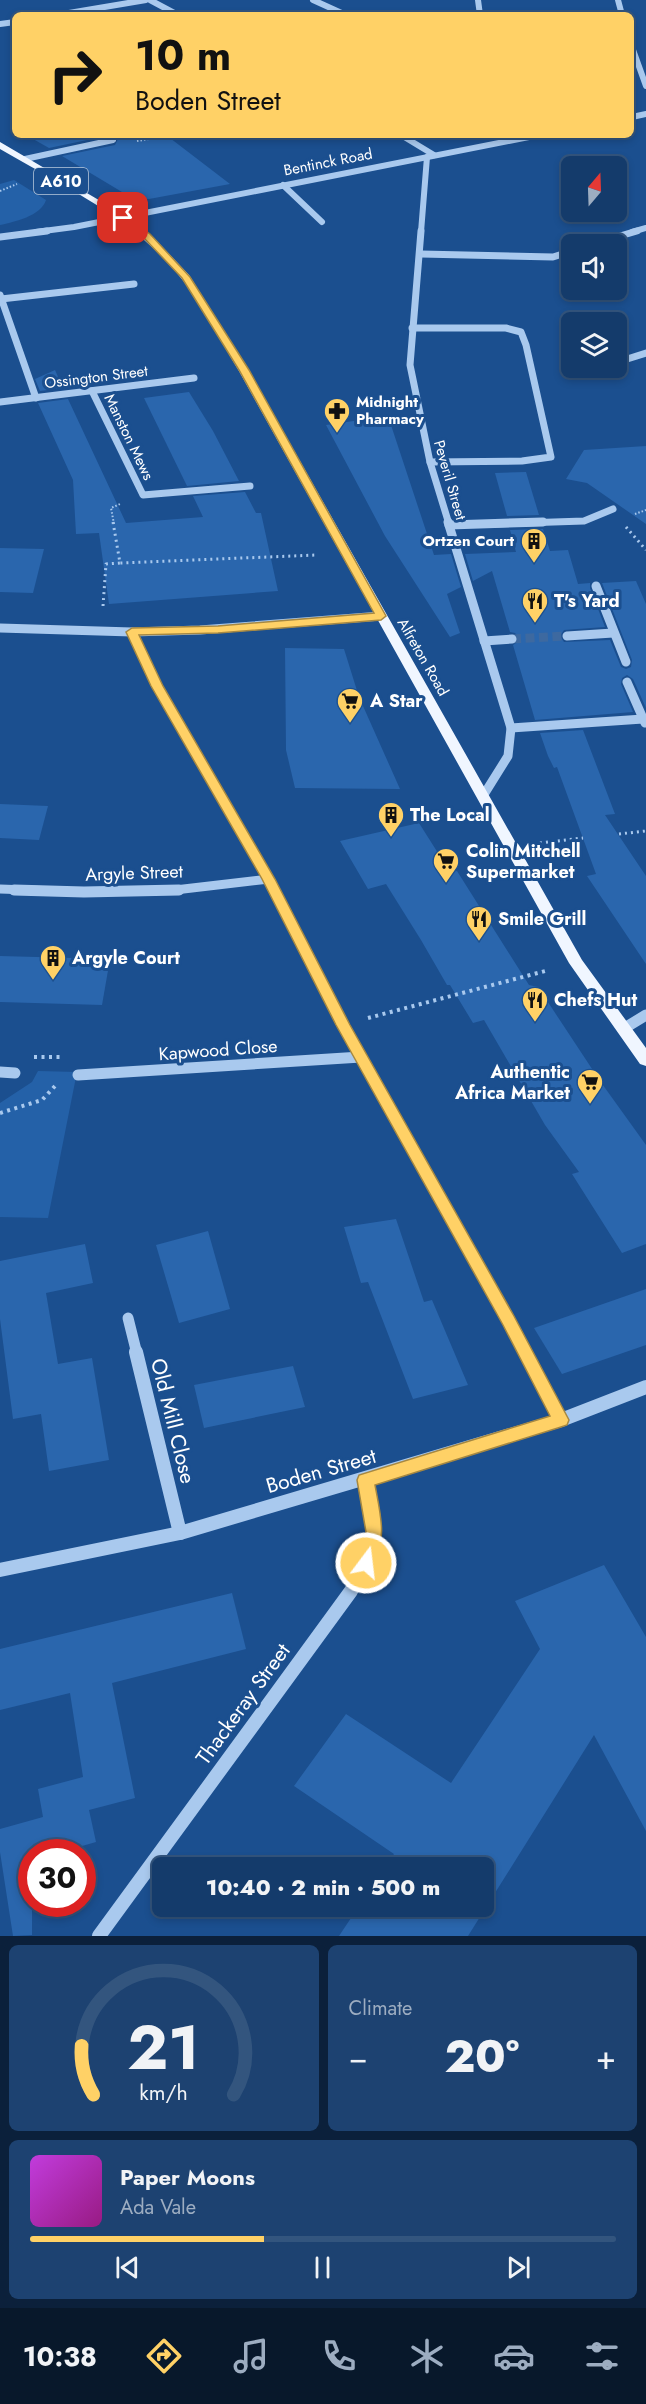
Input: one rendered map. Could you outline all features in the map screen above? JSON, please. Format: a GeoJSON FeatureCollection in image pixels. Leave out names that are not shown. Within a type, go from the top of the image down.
{"type":"FeatureCollection","features":[{"type":"Feature","properties":{"kind":"main road","name":"Alfreton Road"},"geometry":{"type":"LineString","coordinates":[[0,145],[123,218],[147,236],[186,277],[244,370],[576,963],[646,1060]]}},
{"type":"Feature","properties":{"kind":"street"},"geometry":{"type":"LineString","coordinates":[[75,12],[148,0],[172,12]]}},
{"type":"Feature","properties":{"kind":"street"},"geometry":{"type":"LineString","coordinates":[[313,0],[339,12]]}},
{"type":"Feature","properties":{"kind":"street"},"geometry":{"type":"LineString","coordinates":[[634,55],[646,86]]}},
{"type":"Feature","properties":{"kind":"street"},"geometry":{"type":"LineString","coordinates":[[405,138],[431,156]]}},
{"type":"Feature","properties":{"kind":"street","name":"Bentinck Road"},"geometry":{"type":"LineString","coordinates":[[0,237],[123,218],[524,138]]}},
{"type":"Feature","properties":{"kind":"street"},"geometry":{"type":"LineString","coordinates":[[25,159],[112,140]]}},
{"type":"Feature","properties":{"kind":"street","name":"Peveril Street"},"geometry":{"type":"LineString","coordinates":[[431,156],[410,365],[430,462],[511,728],[513,744],[507,762],[483,796]]}},
{"type":"Feature","properties":{"kind":"street"},"geometry":{"type":"LineString","coordinates":[[282,185],[322,222]]}},
{"type":"Feature","properties":{"kind":"street"},"geometry":{"type":"LineString","coordinates":[[626,234],[646,228]]}},
{"type":"Feature","properties":{"kind":"street"},"geometry":{"type":"LineString","coordinates":[[421,254],[553,257],[561,254]]}},
{"type":"Feature","properties":{"kind":"street"},"geometry":{"type":"LineString","coordinates":[[36,398],[1,297],[134,284]]}},
{"type":"Feature","properties":{"kind":"street"},"geometry":{"type":"LineString","coordinates":[[412,328],[506,328],[521,332],[526,345],[551,457],[522,461],[430,462]]}},
{"type":"Feature","properties":{"kind":"street"},"geometry":{"type":"LineString","coordinates":[[627,359],[646,352]]}},
{"type":"Feature","properties":{"kind":"street","name":"Ossington Street"},"geometry":{"type":"LineString","coordinates":[[0,402],[195,378]]}},
{"type":"Feature","properties":{"kind":"street","name":"Manston Mews"},"geometry":{"type":"LineString","coordinates":[[92,391],[143,495],[250,486]]}},
{"type":"Feature","properties":{"kind":"street"},"geometry":{"type":"LineString","coordinates":[[449,525],[584,521],[612,509]]}},
{"type":"Feature","properties":{"kind":"street"},"geometry":{"type":"LineString","coordinates":[[596,586],[626,662]]}},
{"type":"Feature","properties":{"kind":"street"},"geometry":{"type":"LineString","coordinates":[[0,628],[132,632],[211,630],[381,616]]}},
{"type":"Feature","properties":{"kind":"street"},"geometry":{"type":"LineString","coordinates":[[132,632],[157,686],[269,879],[343,1025],[508,1320],[561,1420]]}},
{"type":"Feature","properties":{"kind":"street"},"geometry":{"type":"LineString","coordinates":[[567,636],[613,633]]}},
{"type":"Feature","properties":{"kind":"street"},"geometry":{"type":"LineString","coordinates":[[484,640],[512,639]]}},
{"type":"Feature","properties":{"kind":"street"},"geometry":{"type":"LineString","coordinates":[[511,728],[645,722],[627,682]]}},
{"type":"Feature","properties":{"kind":"street","name":"Argyle Street"},"geometry":{"type":"LineString","coordinates":[[0,889],[84,892],[175,890],[269,879]]}},
{"type":"Feature","properties":{"kind":"street"},"geometry":{"type":"LineString","coordinates":[[623,1029],[646,1015]]}},
{"type":"Feature","properties":{"kind":"street","name":"Kapwood Close"},"geometry":{"type":"LineString","coordinates":[[78,1075],[361,1057]]}},
{"type":"Feature","properties":{"kind":"street"},"geometry":{"type":"LineString","coordinates":[[0,1072],[15,1073]]}},
{"type":"Feature","properties":{"kind":"street","name":"Old Mill Close"},"geometry":{"type":"LineString","coordinates":[[128,1318],[180,1533]]}},
{"type":"Feature","properties":{"kind":"street","name":"Boden Street"},"geometry":{"type":"LineString","coordinates":[[0,1570],[180,1533],[561,1420],[646,1388]]}},
{"type":"Feature","properties":{"kind":"street","name":"Thackeray Street"},"geometry":{"type":"LineString","coordinates":[[99,1936],[351,1591],[366,1563],[375,1532],[365,1480]]}},
{"type":"Feature","properties":{"kind":"path"},"geometry":{"type":"LineString","coordinates":[[112,140],[127,143],[156,138]]}},
{"type":"Feature","properties":{"kind":"path"},"geometry":{"type":"LineString","coordinates":[[120,563],[111,508],[143,495]]}},
{"type":"Feature","properties":{"kind":"path"},"geometry":{"type":"LineString","coordinates":[[627,527],[646,549]]}},
{"type":"Feature","properties":{"kind":"path"},"geometry":{"type":"LineString","coordinates":[[102,631],[106,564],[348,554]]}},
{"type":"Feature","properties":{"kind":"path"},"geometry":{"type":"LineString","coordinates":[[619,834],[646,831]]}},
{"type":"Feature","properties":{"kind":"path"},"geometry":{"type":"LineString","coordinates":[[510,847],[583,838]]}},
{"type":"Feature","properties":{"kind":"path"},"geometry":{"type":"LineString","coordinates":[[343,1025],[576,963]]}},
{"type":"Feature","properties":{"kind":"path"},"geometry":{"type":"LineString","coordinates":[[15,1073],[29,1057],[69,1057]]}},
{"type":"Feature","properties":{"kind":"path"},"geometry":{"type":"LineString","coordinates":[[0,1113],[42,1100],[58,1082],[78,1075]]}},
{"type":"Feature","properties":{"kind":"shaded area"},"geometry":{"type":"Polygon","coordinates":[[[14,180],[46,200],[43,206],[33,214],[0,225],[0,184],[14,180]]]}},
{"type":"Feature","properties":{"kind":"shaded area"},"geometry":{"type":"Polygon","coordinates":[[[38,1071],[77,1072],[48,1218],[0,1217],[0,1103],[32,1082],[38,1071]]]}},
{"type":"Feature","properties":{"kind":"building"},"geometry":{"type":"Polygon","coordinates":[[[31,138],[97,138],[49,148],[31,138]]]}},
{"type":"Feature","properties":{"kind":"building"},"geometry":{"type":"Polygon","coordinates":[[[170,138],[230,184],[149,199],[132,198],[62,156],[115,145],[118,139],[170,138]]]}},
{"type":"Feature","properties":{"kind":"building"},"geometry":{"type":"Polygon","coordinates":[[[55,370],[63,388],[40,391],[35,379],[55,370]]]}},
{"type":"Feature","properties":{"kind":"building"},"geometry":{"type":"Polygon","coordinates":[[[189,392],[213,431],[239,481],[187,486],[144,398],[189,392]]]}},
{"type":"Feature","properties":{"kind":"building"},"geometry":{"type":"Polygon","coordinates":[[[68,399],[126,523],[203,517],[193,496],[245,492],[256,513],[261,513],[278,591],[109,604],[99,533],[76,534],[73,480],[38,403],[68,399]]]}},
{"type":"Feature","properties":{"kind":"building"},"geometry":{"type":"Polygon","coordinates":[[[388,416],[434,555],[451,554],[461,587],[447,594],[460,633],[450,637],[385,536],[326,425],[388,416]]]}},
{"type":"Feature","properties":{"kind":"building"},"geometry":{"type":"Polygon","coordinates":[[[646,446],[646,524],[587,483],[566,479],[584,450],[646,446]]]}},
{"type":"Feature","properties":{"kind":"building"},"geometry":{"type":"Polygon","coordinates":[[[526,472],[539,515],[507,516],[495,473],[526,472]]]}},
{"type":"Feature","properties":{"kind":"building"},"geometry":{"type":"Polygon","coordinates":[[[543,529],[550,551],[568,550],[578,584],[590,583],[605,627],[564,630],[560,636],[564,642],[610,640],[621,667],[626,669],[631,667],[632,660],[602,583],[636,581],[646,604],[646,708],[633,679],[627,675],[622,678],[621,684],[633,712],[535,720],[513,645],[518,642],[519,638],[515,633],[510,632],[492,571],[473,581],[465,554],[516,552],[510,530],[543,529]]]}},
{"type":"Feature","properties":{"kind":"building"},"geometry":{"type":"Polygon","coordinates":[[[0,548],[44,549],[33,593],[0,592],[0,548]]]}},
{"type":"Feature","properties":{"kind":"building"},"geometry":{"type":"Polygon","coordinates":[[[285,648],[344,649],[359,697],[400,789],[295,788],[286,750],[285,648]]]}},
{"type":"Feature","properties":{"kind":"building"},"geometry":{"type":"Polygon","coordinates":[[[583,730],[615,814],[605,815],[646,876],[646,964],[587,876],[596,874],[557,767],[554,768],[548,756],[540,733],[583,730]]]}},
{"type":"Feature","properties":{"kind":"building"},"geometry":{"type":"Polygon","coordinates":[[[0,804],[48,806],[39,840],[0,838],[0,804]]]}},
{"type":"Feature","properties":{"kind":"building"},"geometry":{"type":"Polygon","coordinates":[[[419,823],[450,872],[457,871],[529,985],[538,987],[600,1081],[646,1145],[646,1244],[622,1253],[572,1174],[579,1172],[545,1125],[484,1020],[473,1023],[450,985],[447,985],[386,884],[368,889],[340,841],[419,823]]]}},
{"type":"Feature","properties":{"kind":"building","name":"Argyle Court"},"geometry":{"type":"Polygon","coordinates":[[[0,956],[110,959],[102,1005],[0,1002],[0,956]]]}},
{"type":"Feature","properties":{"kind":"building"},"geometry":{"type":"Polygon","coordinates":[[[396,1219],[424,1302],[432,1300],[468,1385],[413,1399],[368,1282],[361,1283],[344,1227],[396,1219]]]}},
{"type":"Feature","properties":{"kind":"building"},"geometry":{"type":"Polygon","coordinates":[[[208,1231],[230,1309],[179,1323],[156,1245],[208,1231]]]}},
{"type":"Feature","properties":{"kind":"building"},"geometry":{"type":"Polygon","coordinates":[[[85,1244],[93,1283],[46,1293],[58,1364],[92,1358],[109,1460],[49,1471],[41,1414],[13,1419],[0,1319],[0,1261],[85,1244]]]}},
{"type":"Feature","properties":{"kind":"building"},"geometry":{"type":"Polygon","coordinates":[[[646,1289],[646,1345],[562,1374],[534,1328],[646,1289]]]}},
{"type":"Feature","properties":{"kind":"building"},"geometry":{"type":"Polygon","coordinates":[[[293,1366],[305,1407],[204,1428],[194,1385],[293,1366]]]}},
{"type":"Feature","properties":{"kind":"building"},"geometry":{"type":"Polygon","coordinates":[[[604,1565],[646,1637],[646,1831],[594,1735],[494,1895],[494,1857],[392,1857],[394,1854],[294,1786],[346,1714],[451,1783],[540,1649],[515,1601],[604,1565]]]}},
{"type":"Feature","properties":{"kind":"building"},"geometry":{"type":"Polygon","coordinates":[[[232,1593],[246,1649],[112,1683],[135,1798],[89,1810],[95,1839],[18,1839],[18,1917],[32,1917],[32,1935],[13,1936],[0,1852],[0,1829],[43,1817],[38,1789],[83,1777],[70,1693],[0,1710],[0,1649],[232,1593]]]}},
{"type":"Feature","properties":{"kind":"building"},"geometry":{"type":"Polygon","coordinates":[[[352,1917],[480,1917],[468,1936],[339,1936],[352,1917]]]}},
{"type":"Feature","properties":{"kind":"tunnel"},"geometry":{"type":"LineString","coordinates":[[512,639],[567,636]]}},
{"type":"Feature","properties":{"kind":"place","name":"Midnight Pharmacy"},"geometry":{"type":"Point","coordinates":[337,434]}},
{"type":"Feature","properties":{"kind":"place","name":"Ortzen Court"},"geometry":{"type":"Point","coordinates":[534,564]}},
{"type":"Feature","properties":{"kind":"place","name":"T's Yard"},"geometry":{"type":"Point","coordinates":[535,624]}},
{"type":"Feature","properties":{"kind":"place","name":"A Star"},"geometry":{"type":"Point","coordinates":[350,724]}},
{"type":"Feature","properties":{"kind":"place","name":"The Local"},"geometry":{"type":"Point","coordinates":[391,838]}},
{"type":"Feature","properties":{"kind":"place","name":"Colin Mitchell Supermarket"},"geometry":{"type":"Point","coordinates":[446,884]}},
{"type":"Feature","properties":{"kind":"place","name":"Smile Grill"},"geometry":{"type":"Point","coordinates":[479,942]}},
{"type":"Feature","properties":{"kind":"place","name":"Argyle Court"},"geometry":{"type":"Point","coordinates":[53,981]}},
{"type":"Feature","properties":{"kind":"place","name":"Chefs Hut"},"geometry":{"type":"Point","coordinates":[535,1023]}},
{"type":"Feature","properties":{"kind":"place","name":"Authentic Africa Market"},"geometry":{"type":"Point","coordinates":[590,1105]}},
{"type":"Feature","properties":{"kind":"route"},"geometry":{"type":"LineString","coordinates":[[123,218],[147,236],[186,277],[244,370],[381,616],[253,627],[132,632],[157,686],[269,879],[343,1025],[508,1320],[561,1420],[365,1480],[375,1532],[366,1563]]}}]}
